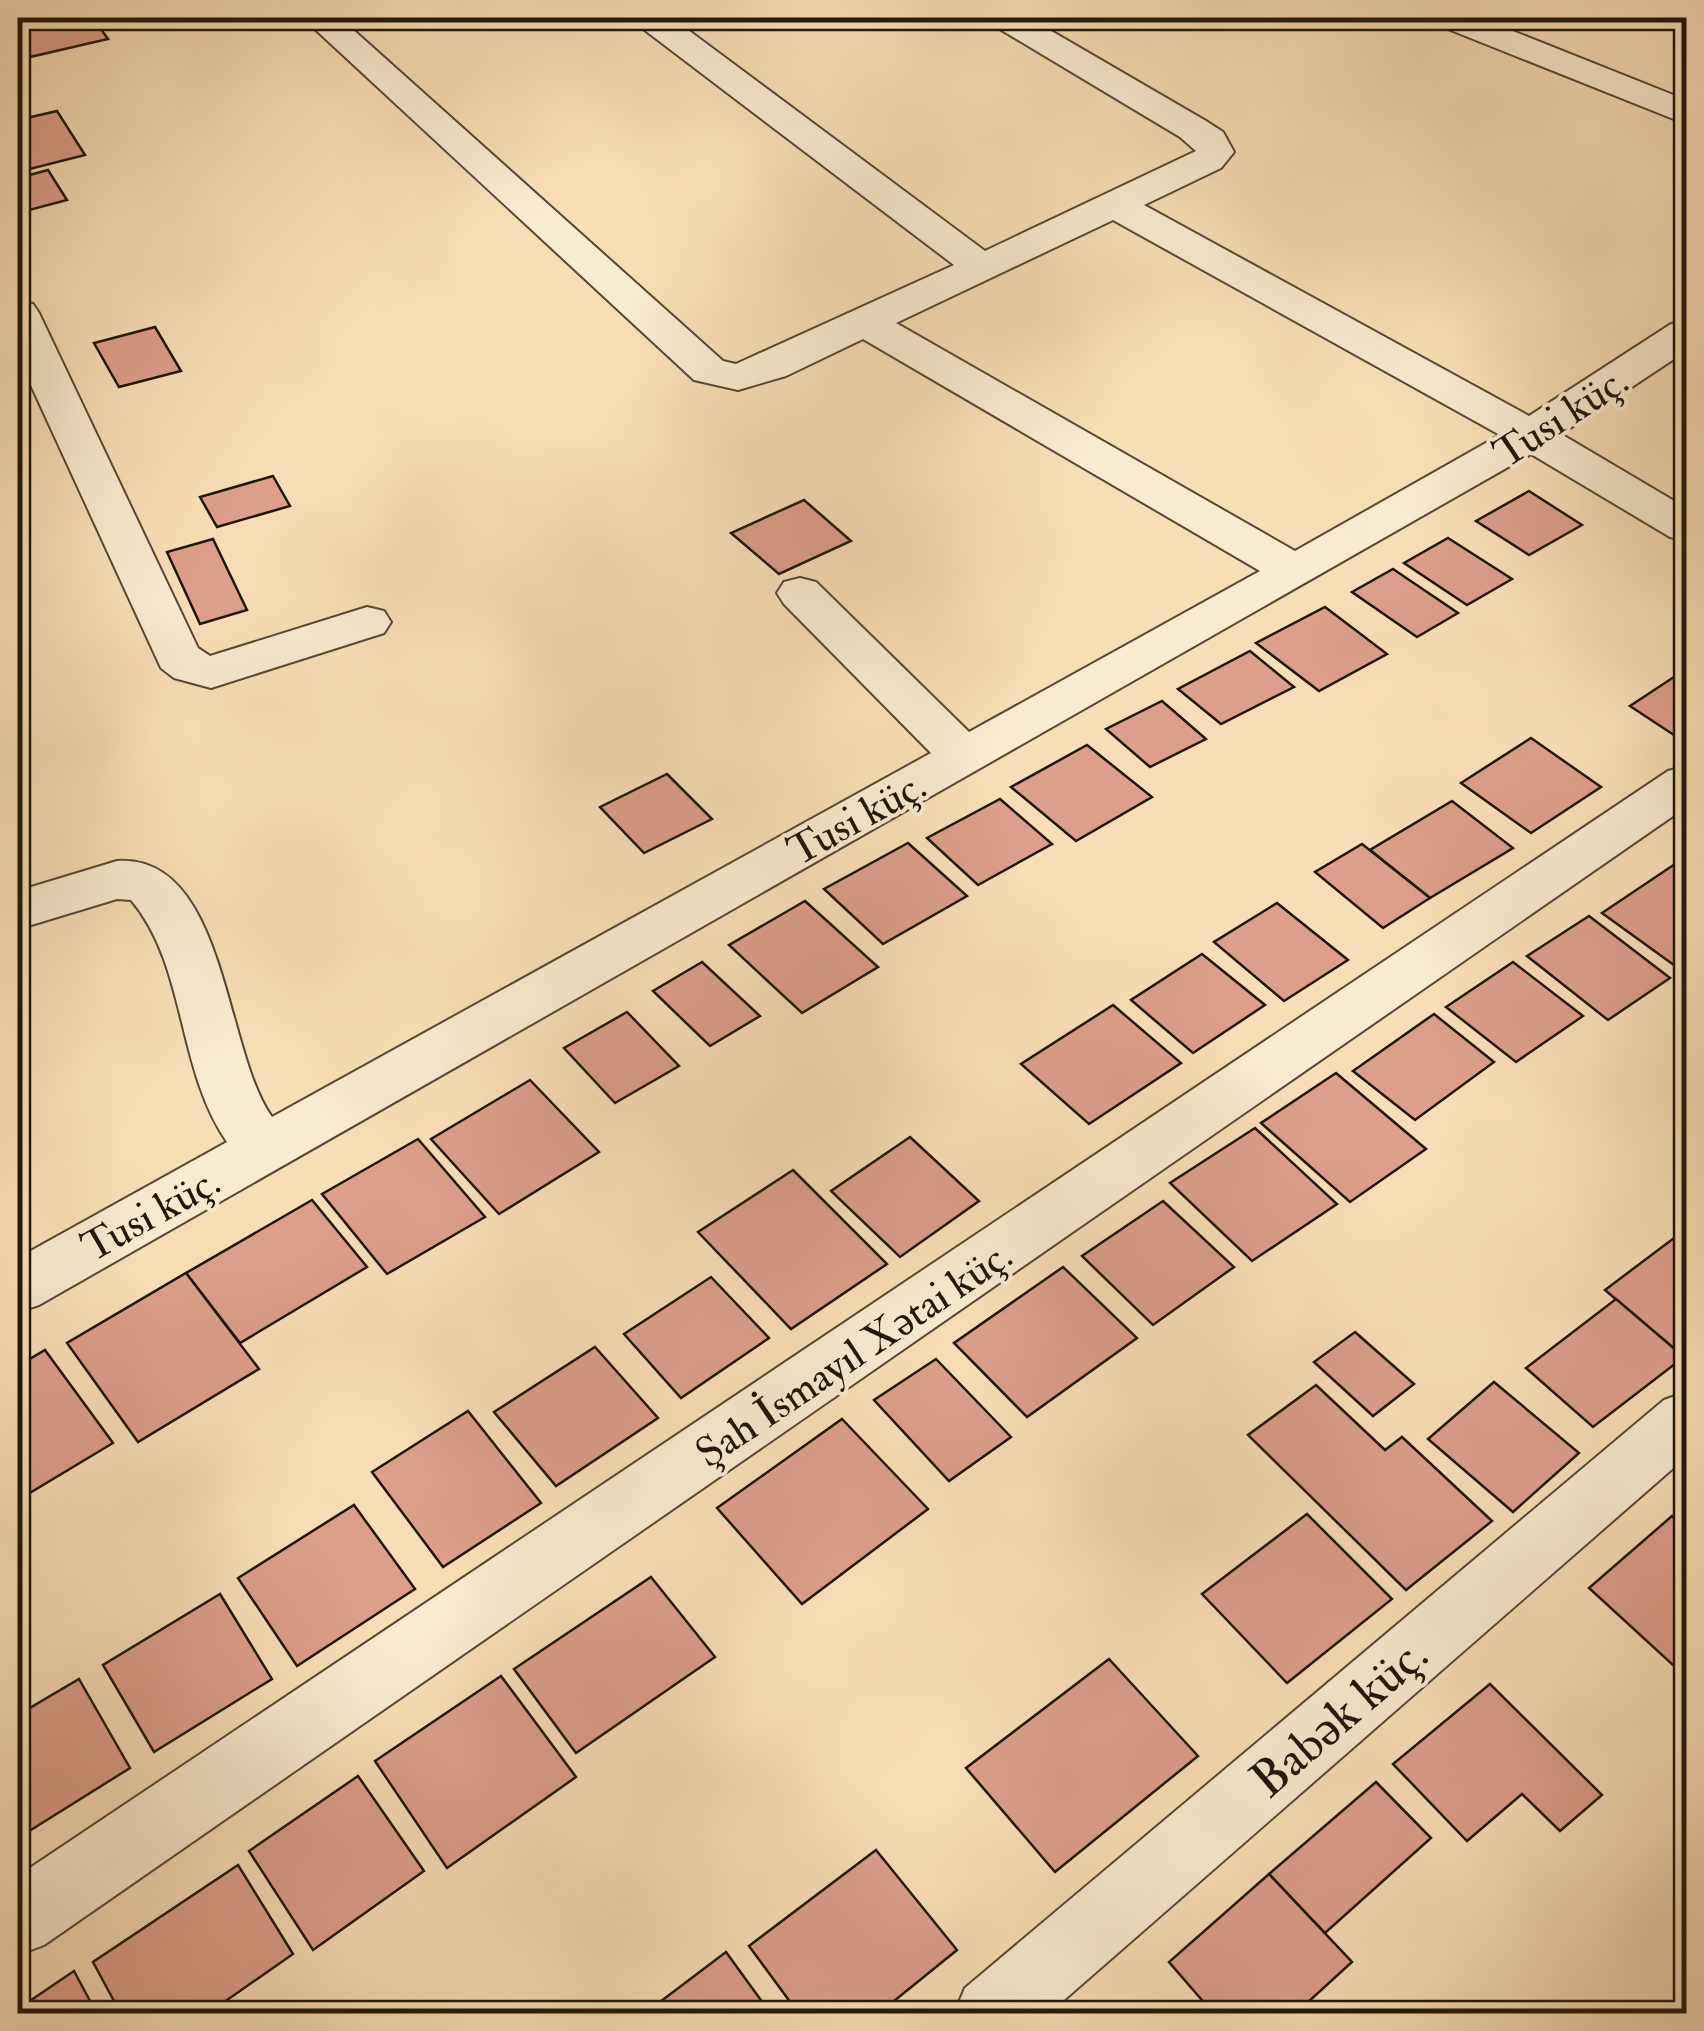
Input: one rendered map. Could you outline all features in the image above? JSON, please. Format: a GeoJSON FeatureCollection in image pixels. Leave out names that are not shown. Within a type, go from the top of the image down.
{"type":"FeatureCollection","features":[{"type":"Feature","properties":{"kind":"street"},"geometry":{"type":"LineString","coordinates":[[320,18],[709,370],[722,376],[752,374],[867,324],[1116,206],[1208,160],[1214,152],[1210,140],[1005,18]]}},
{"type":"Feature","properties":{"kind":"street"},"geometry":{"type":"LineString","coordinates":[[650,18],[984,269]]}},
{"type":"Feature","properties":{"kind":"street"},"geometry":{"type":"LineString","coordinates":[[1450,18],[1686,113]]}},
{"type":"Feature","properties":{"kind":"street"},"geometry":{"type":"LineString","coordinates":[[1116,206],[1531,436],[1686,527]]}},
{"type":"Feature","properties":{"kind":"street"},"geometry":{"type":"LineString","coordinates":[[18,313],[178,657],[191,667],[211,672],[367,622]]}},
{"type":"Feature","properties":{"kind":"street"},"geometry":{"type":"LineString","coordinates":[[867,324],[1295,572]]}},
{"type":"Feature","properties":{"kind":"street","name":"Tusi küç."},"geometry":{"type":"LineString","coordinates":[[18,1287],[1295,572],[1531,436],[1686,332]]}},
{"type":"Feature","properties":{"kind":"street"},"geometry":{"type":"LineString","coordinates":[[800,592],[964,757]]}},
{"type":"Feature","properties":{"kind":"street","name":"Şah İsmayıl Xətai küç."},"geometry":{"type":"LineString","coordinates":[[18,1919],[1686,783]]}},
{"type":"Feature","properties":{"kind":"street"},"geometry":{"type":"LineString","coordinates":[[18,910],[110,880],[132,879],[158,893],[176,918],[227,1092],[264,1149]]}},
{"type":"Feature","properties":{"kind":"street","name":"Babək küç."},"geometry":{"type":"LineString","coordinates":[[991,2014],[1686,1419]]}},
{"type":"Feature","properties":{"kind":"building"},"geometry":{"type":"Polygon","coordinates":[[[18,18],[93,18],[108,39],[30,57],[18,39],[18,18]]]}},
{"type":"Feature","properties":{"kind":"building"},"geometry":{"type":"Polygon","coordinates":[[[57,111],[85,155],[18,172],[18,120],[57,111]]]}},
{"type":"Feature","properties":{"kind":"building"},"geometry":{"type":"Polygon","coordinates":[[[48,170],[67,200],[18,213],[18,178],[48,170]]]}},
{"type":"Feature","properties":{"kind":"building"},"geometry":{"type":"Polygon","coordinates":[[[155,327],[181,371],[119,387],[94,343],[155,327]]]}},
{"type":"Feature","properties":{"kind":"building"},"geometry":{"type":"Polygon","coordinates":[[[273,476],[290,506],[217,527],[200,497],[273,476]]]}},
{"type":"Feature","properties":{"kind":"building"},"geometry":{"type":"Polygon","coordinates":[[[1529,491],[1582,525],[1529,555],[1476,521],[1529,491]]]}},
{"type":"Feature","properties":{"kind":"building"},"geometry":{"type":"Polygon","coordinates":[[[804,500],[851,541],[779,574],[731,533],[804,500]]]}},
{"type":"Feature","properties":{"kind":"building"},"geometry":{"type":"Polygon","coordinates":[[[1448,538],[1512,579],[1467,605],[1404,563],[1448,538]]]}},
{"type":"Feature","properties":{"kind":"building"},"geometry":{"type":"Polygon","coordinates":[[[213,539],[247,610],[200,624],[167,552],[213,539]]]}},
{"type":"Feature","properties":{"kind":"building"},"geometry":{"type":"Polygon","coordinates":[[[1393,569],[1458,613],[1417,637],[1352,592],[1393,569]]]}},
{"type":"Feature","properties":{"kind":"building"},"geometry":{"type":"Polygon","coordinates":[[[1325,607],[1387,654],[1319,691],[1256,643],[1325,607]]]}},
{"type":"Feature","properties":{"kind":"building"},"geometry":{"type":"Polygon","coordinates":[[[1250,651],[1294,687],[1221,724],[1178,689],[1250,651]]]}},
{"type":"Feature","properties":{"kind":"building"},"geometry":{"type":"Polygon","coordinates":[[[1686,669],[1686,743],[1630,706],[1686,669]]]}},
{"type":"Feature","properties":{"kind":"building"},"geometry":{"type":"Polygon","coordinates":[[[1162,701],[1206,739],[1150,767],[1106,729],[1162,701]]]}},
{"type":"Feature","properties":{"kind":"building"},"geometry":{"type":"Polygon","coordinates":[[[1531,738],[1601,787],[1531,833],[1461,783],[1531,738]]]}},
{"type":"Feature","properties":{"kind":"building"},"geometry":{"type":"Polygon","coordinates":[[[1087,745],[1152,797],[1076,841],[1011,787],[1087,745]]]}},
{"type":"Feature","properties":{"kind":"building"},"geometry":{"type":"Polygon","coordinates":[[[667,774],[712,819],[644,853],[600,807],[667,774]]]}},
{"type":"Feature","properties":{"kind":"building"},"geometry":{"type":"Polygon","coordinates":[[[1000,799],[1052,844],[978,885],[927,838],[1000,799]]]}},
{"type":"Feature","properties":{"kind":"building"},"geometry":{"type":"Polygon","coordinates":[[[1452,801],[1513,848],[1430,898],[1370,850],[1452,801]]]}},
{"type":"Feature","properties":{"kind":"building"},"geometry":{"type":"Polygon","coordinates":[[[908,843],[967,896],[883,944],[824,889],[908,843]]]}},
{"type":"Feature","properties":{"kind":"building"},"geometry":{"type":"Polygon","coordinates":[[[1362,844],[1430,898],[1383,928],[1315,872],[1362,844]]]}},
{"type":"Feature","properties":{"kind":"building"},"geometry":{"type":"Polygon","coordinates":[[[1675,864],[1686,873],[1686,963],[1678,968],[1602,913],[1675,864]]]}},
{"type":"Feature","properties":{"kind":"building"},"geometry":{"type":"Polygon","coordinates":[[[805,901],[878,967],[802,1013],[729,945],[805,901]]]}},
{"type":"Feature","properties":{"kind":"building"},"geometry":{"type":"Polygon","coordinates":[[[1277,903],[1348,960],[1284,1001],[1214,942],[1277,903]]]}},
{"type":"Feature","properties":{"kind":"building"},"geometry":{"type":"Polygon","coordinates":[[[1589,916],[1670,978],[1608,1020],[1527,956],[1589,916]]]}},
{"type":"Feature","properties":{"kind":"building"},"geometry":{"type":"Polygon","coordinates":[[[1202,954],[1265,1005],[1193,1053],[1131,1000],[1202,954]]]}},
{"type":"Feature","properties":{"kind":"building"},"geometry":{"type":"Polygon","coordinates":[[[702,962],[760,1016],[710,1046],[653,991],[702,962]]]}},
{"type":"Feature","properties":{"kind":"building"},"geometry":{"type":"Polygon","coordinates":[[[1513,962],[1583,1016],[1516,1062],[1446,1007],[1513,962]]]}},
{"type":"Feature","properties":{"kind":"building"},"geometry":{"type":"Polygon","coordinates":[[[1113,1005],[1181,1063],[1089,1124],[1021,1064],[1113,1005]]]}},
{"type":"Feature","properties":{"kind":"building"},"geometry":{"type":"Polygon","coordinates":[[[627,1012],[679,1066],[615,1103],[564,1048],[627,1012]]]}},
{"type":"Feature","properties":{"kind":"building"},"geometry":{"type":"Polygon","coordinates":[[[1434,1014],[1494,1062],[1415,1120],[1353,1071],[1434,1014]]]}},
{"type":"Feature","properties":{"kind":"building"},"geometry":{"type":"Polygon","coordinates":[[[1336,1073],[1426,1149],[1350,1202],[1261,1123],[1336,1073]]]}},
{"type":"Feature","properties":{"kind":"building"},"geometry":{"type":"Polygon","coordinates":[[[530,1080],[599,1152],[499,1214],[431,1139],[530,1080]]]}},
{"type":"Feature","properties":{"kind":"building"},"geometry":{"type":"Polygon","coordinates":[[[1255,1128],[1337,1204],[1252,1261],[1170,1183],[1255,1128]]]}},
{"type":"Feature","properties":{"kind":"building"},"geometry":{"type":"Polygon","coordinates":[[[910,1137],[979,1201],[900,1257],[831,1191],[910,1137]]]}},
{"type":"Feature","properties":{"kind":"building"},"geometry":{"type":"Polygon","coordinates":[[[418,1139],[485,1217],[387,1274],[322,1194],[418,1139]]]}},
{"type":"Feature","properties":{"kind":"building"},"geometry":{"type":"Polygon","coordinates":[[[793,1170],[887,1264],[791,1329],[698,1232],[793,1170]]]}},
{"type":"Feature","properties":{"kind":"building"},"geometry":{"type":"Polygon","coordinates":[[[312,1200],[367,1267],[240,1343],[186,1273],[312,1200]]]}},
{"type":"Feature","properties":{"kind":"building"},"geometry":{"type":"Polygon","coordinates":[[[1163,1201],[1234,1267],[1153,1325],[1082,1256],[1163,1201]]]}},
{"type":"Feature","properties":{"kind":"building"},"geometry":{"type":"Polygon","coordinates":[[[1678,1235],[1686,1242],[1684,1357],[1605,1290],[1678,1235]]]}},
{"type":"Feature","properties":{"kind":"building"},"geometry":{"type":"Polygon","coordinates":[[[1063,1267],[1137,1338],[1027,1417],[954,1343],[1063,1267]]]}},
{"type":"Feature","properties":{"kind":"building"},"geometry":{"type":"Polygon","coordinates":[[[186,1273],[259,1369],[138,1442],[67,1343],[186,1273]]]}},
{"type":"Feature","properties":{"kind":"building"},"geometry":{"type":"Polygon","coordinates":[[[711,1277],[769,1338],[681,1398],[624,1334],[711,1277]]]}},
{"type":"Feature","properties":{"kind":"building"},"geometry":{"type":"Polygon","coordinates":[[[1616,1299],[1684,1357],[1593,1427],[1526,1368],[1616,1299]]]}},
{"type":"Feature","properties":{"kind":"building"},"geometry":{"type":"Polygon","coordinates":[[[1355,1332],[1414,1384],[1373,1416],[1314,1362],[1355,1332]]]}},
{"type":"Feature","properties":{"kind":"building"},"geometry":{"type":"Polygon","coordinates":[[[595,1347],[658,1418],[556,1486],[494,1412],[595,1347]]]}},
{"type":"Feature","properties":{"kind":"building"},"geometry":{"type":"Polygon","coordinates":[[[45,1350],[113,1443],[23,1497],[18,1489],[18,1366],[45,1350]]]}},
{"type":"Feature","properties":{"kind":"building"},"geometry":{"type":"Polygon","coordinates":[[[936,1359],[1011,1437],[949,1481],[874,1400],[936,1359]]]}},
{"type":"Feature","properties":{"kind":"building"},"geometry":{"type":"Polygon","coordinates":[[[1494,1382],[1579,1453],[1513,1512],[1428,1439],[1494,1382]]]}},
{"type":"Feature","properties":{"kind":"building"},"geometry":{"type":"Polygon","coordinates":[[[1316,1385],[1385,1450],[1402,1437],[1492,1521],[1406,1590],[1248,1435],[1316,1385]]]}},
{"type":"Feature","properties":{"kind":"building"},"geometry":{"type":"Polygon","coordinates":[[[468,1411],[541,1503],[443,1567],[372,1472],[468,1411]]]}},
{"type":"Feature","properties":{"kind":"building"},"geometry":{"type":"Polygon","coordinates":[[[842,1419],[928,1509],[802,1604],[717,1508],[842,1419]]]}},
{"type":"Feature","properties":{"kind":"building"},"geometry":{"type":"Polygon","coordinates":[[[354,1505],[415,1589],[297,1666],[238,1578],[354,1505]]]}},
{"type":"Feature","properties":{"kind":"building"},"geometry":{"type":"Polygon","coordinates":[[[1307,1514],[1392,1599],[1287,1683],[1202,1594],[1307,1514]]]}},
{"type":"Feature","properties":{"kind":"building"},"geometry":{"type":"Polygon","coordinates":[[[1672,1516],[1686,1529],[1686,1677],[1589,1588],[1672,1516]]]}},
{"type":"Feature","properties":{"kind":"building"},"geometry":{"type":"Polygon","coordinates":[[[651,1577],[715,1657],[576,1753],[514,1669],[651,1577]]]}},
{"type":"Feature","properties":{"kind":"building"},"geometry":{"type":"Polygon","coordinates":[[[220,1594],[272,1679],[154,1752],[103,1665],[220,1594]]]}},
{"type":"Feature","properties":{"kind":"building"},"geometry":{"type":"Polygon","coordinates":[[[1109,1659],[1198,1756],[1055,1872],[966,1768],[1109,1659]]]}},
{"type":"Feature","properties":{"kind":"building"},"geometry":{"type":"Polygon","coordinates":[[[501,1676],[576,1777],[447,1868],[375,1761],[501,1676]]]}},
{"type":"Feature","properties":{"kind":"building"},"geometry":{"type":"Polygon","coordinates":[[[79,1679],[130,1768],[18,1838],[18,1715],[79,1679]]]}},
{"type":"Feature","properties":{"kind":"building"},"geometry":{"type":"Polygon","coordinates":[[[1490,1684],[1602,1795],[1560,1831],[1522,1794],[1467,1841],[1393,1764],[1490,1684]]]}},
{"type":"Feature","properties":{"kind":"building"},"geometry":{"type":"Polygon","coordinates":[[[358,1776],[424,1871],[313,1950],[249,1851],[358,1776]]]}},
{"type":"Feature","properties":{"kind":"building"},"geometry":{"type":"Polygon","coordinates":[[[1376,1782],[1431,1838],[1325,1933],[1269,1874],[1376,1782]]]}},
{"type":"Feature","properties":{"kind":"building"},"geometry":{"type":"Polygon","coordinates":[[[876,1850],[957,1950],[878,2014],[799,2014],[749,1946],[876,1850]]]}},
{"type":"Feature","properties":{"kind":"building"},"geometry":{"type":"Polygon","coordinates":[[[238,1865],[293,1954],[207,2014],[121,2014],[93,1962],[238,1865]]]}},
{"type":"Feature","properties":{"kind":"building"},"geometry":{"type":"Polygon","coordinates":[[[1269,1874],[1352,1962],[1295,2014],[1214,2014],[1169,1962],[1269,1874]]]}},
{"type":"Feature","properties":{"kind":"building"},"geometry":{"type":"Polygon","coordinates":[[[726,1952],[771,2014],[644,2014],[726,1952]]]}},
{"type":"Feature","properties":{"kind":"building"},"geometry":{"type":"Polygon","coordinates":[[[74,1971],[97,2014],[18,2014],[18,2009],[74,1971]]]}}]}
